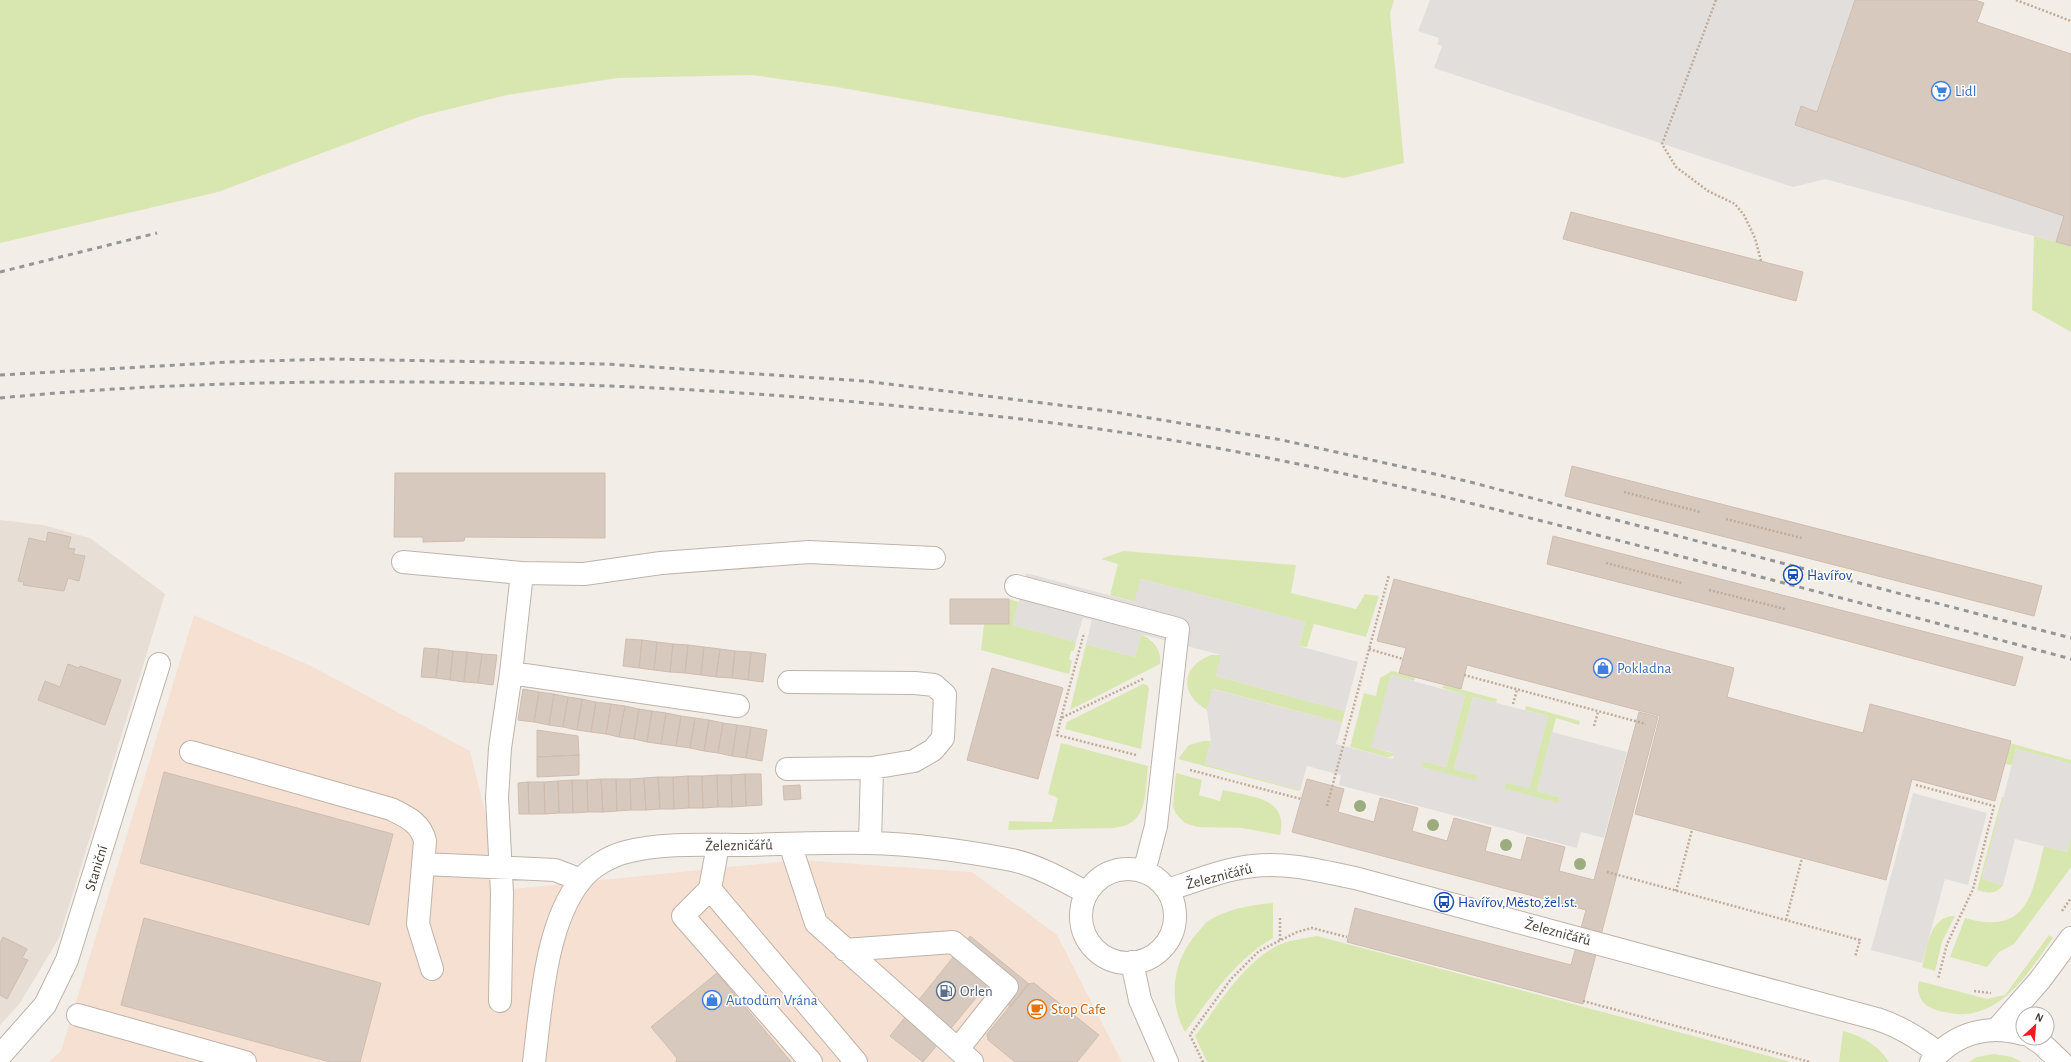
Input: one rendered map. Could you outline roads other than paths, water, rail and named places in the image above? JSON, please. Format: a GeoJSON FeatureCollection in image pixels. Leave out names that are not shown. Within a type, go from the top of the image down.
{"type":"FeatureCollection","features":[{"type":"Feature","properties":{"kind":"street"},"geometry":{"type":"LineString","coordinates":[[402,562],[522,573],[584,574],[661,563],[809,552],[934,558]]}},
{"type":"Feature","properties":{"kind":"street"},"geometry":{"type":"LineString","coordinates":[[500,1001],[502,893],[497,798],[500,748],[511,673],[522,573]]}},
{"type":"Feature","properties":{"kind":"street"},"geometry":{"type":"LineString","coordinates":[[1016,586],[1178,629],[1156,826],[1144,872]]}},
{"type":"Feature","properties":{"kind":"street","name":"Staniční"},"geometry":{"type":"LineString","coordinates":[[0,1056],[45,1005],[67,960],[159,664]]}},
{"type":"Feature","properties":{"kind":"street"},"geometry":{"type":"LineString","coordinates":[[511,673],[738,706]]}},
{"type":"Feature","properties":{"kind":"street"},"geometry":{"type":"LineString","coordinates":[[787,769],[872,768],[914,761],[933,750],[943,738],[945,696],[934,685],[915,683],[789,682]]}},
{"type":"Feature","properties":{"kind":"street"},"geometry":{"type":"LineString","coordinates":[[192,752],[391,809],[408,817],[417,825],[423,833],[425,841],[418,924],[432,969]]}},
{"type":"Feature","properties":{"kind":"street"},"geometry":{"type":"LineString","coordinates":[[870,843],[872,768]]}},
{"type":"Feature","properties":{"kind":"street","name":"Železničářů"},"geometry":{"type":"LineString","coordinates":[[534,1062],[546,971],[556,930],[567,903],[581,880],[595,866],[625,852],[669,846],[790,844],[870,843],[934,848],[1013,861],[1042,870],[1087,893]]}},
{"type":"Feature","properties":{"kind":"street"},"geometry":{"type":"LineString","coordinates":[[790,844],[816,923],[845,950],[967,1058],[1007,987],[953,942],[845,950]]}},
{"type":"Feature","properties":{"kind":"street"},"geometry":{"type":"LineString","coordinates":[[718,845],[710,888],[683,916],[811,1062]]}},
{"type":"Feature","properties":{"kind":"street"},"geometry":{"type":"LineString","coordinates":[[424,864],[555,870],[581,880]]}},
{"type":"Feature","properties":{"kind":"street","name":"Železničářů"},"geometry":{"type":"LineString","coordinates":[[1168,890],[1212,875],[1252,866],[1279,865],[1317,870],[1362,880],[1891,1023],[1924,1042],[1935,1058],[1950,1043],[1965,1035],[1981,1030],[1997,1029],[2015,1032]]}},
{"type":"Feature","properties":{"kind":"street","name":"Železničářů"},"geometry":{"type":"LineString","coordinates":[[1131,869],[1144,872],[1157,879],[1168,890],[1175,913],[1174,925],[1164,946],[1155,954],[1144,960],[1120,962],[1097,950],[1089,941],[1084,929],[1082,917],[1083,905],[1087,893],[1096,882],[1106,874],[1118,870],[1131,869]]}},
{"type":"Feature","properties":{"kind":"street"},"geometry":{"type":"LineString","coordinates":[[710,888],[856,1062]]}},
{"type":"Feature","properties":{"kind":"street"},"geometry":{"type":"LineString","coordinates":[[1997,1029],[2040,980],[2071,938]]}},
{"type":"Feature","properties":{"kind":"street"},"geometry":{"type":"LineString","coordinates":[[1132,962],[1140,1000],[1167,1062]]}},
{"type":"Feature","properties":{"kind":"street"},"geometry":{"type":"LineString","coordinates":[[78,1015],[200,1056],[245,1062]]}},
{"type":"Feature","properties":{"kind":"street"},"geometry":{"type":"LineString","coordinates":[[2044,1046],[2061,1062]]}},
{"type":"Feature","properties":{"kind":"railway"},"geometry":{"type":"LineString","coordinates":[[0,272],[157,233]]}},
{"type":"Feature","properties":{"kind":"railway"},"geometry":{"type":"LineString","coordinates":[[0,375],[230,362],[331,359],[606,364],[864,381],[1108,411],[1282,440],[1466,481],[2071,638]]}},
{"type":"Feature","properties":{"kind":"railway"},"geometry":{"type":"LineString","coordinates":[[0,398],[124,388],[248,383],[434,382],[550,384],[658,388],[820,399],[962,412],[1064,424],[1251,454],[1401,487],[1660,551],[2071,659]]}},
{"type":"Feature","properties":{"kind":"place","name":"Lidl"},"geometry":{"type":"Point","coordinates":[1941,91]}},
{"type":"Feature","properties":{"kind":"place","name":"Havířov"},"geometry":{"type":"Point","coordinates":[1793,575]}},
{"type":"Feature","properties":{"kind":"place","name":"Pokladna"},"geometry":{"type":"Point","coordinates":[1603,668]}},
{"type":"Feature","properties":{"kind":"place","name":"Havířov,Město,žel.st."},"geometry":{"type":"Point","coordinates":[1444,902]}},
{"type":"Feature","properties":{"kind":"place","name":"Orlen"},"geometry":{"type":"Point","coordinates":[946,991]}},
{"type":"Feature","properties":{"kind":"place","name":"Autodům Vrána"},"geometry":{"type":"Point","coordinates":[712,1000]}},
{"type":"Feature","properties":{"kind":"place","name":"Stop Cafe"},"geometry":{"type":"Point","coordinates":[1037,1009]}}]}
